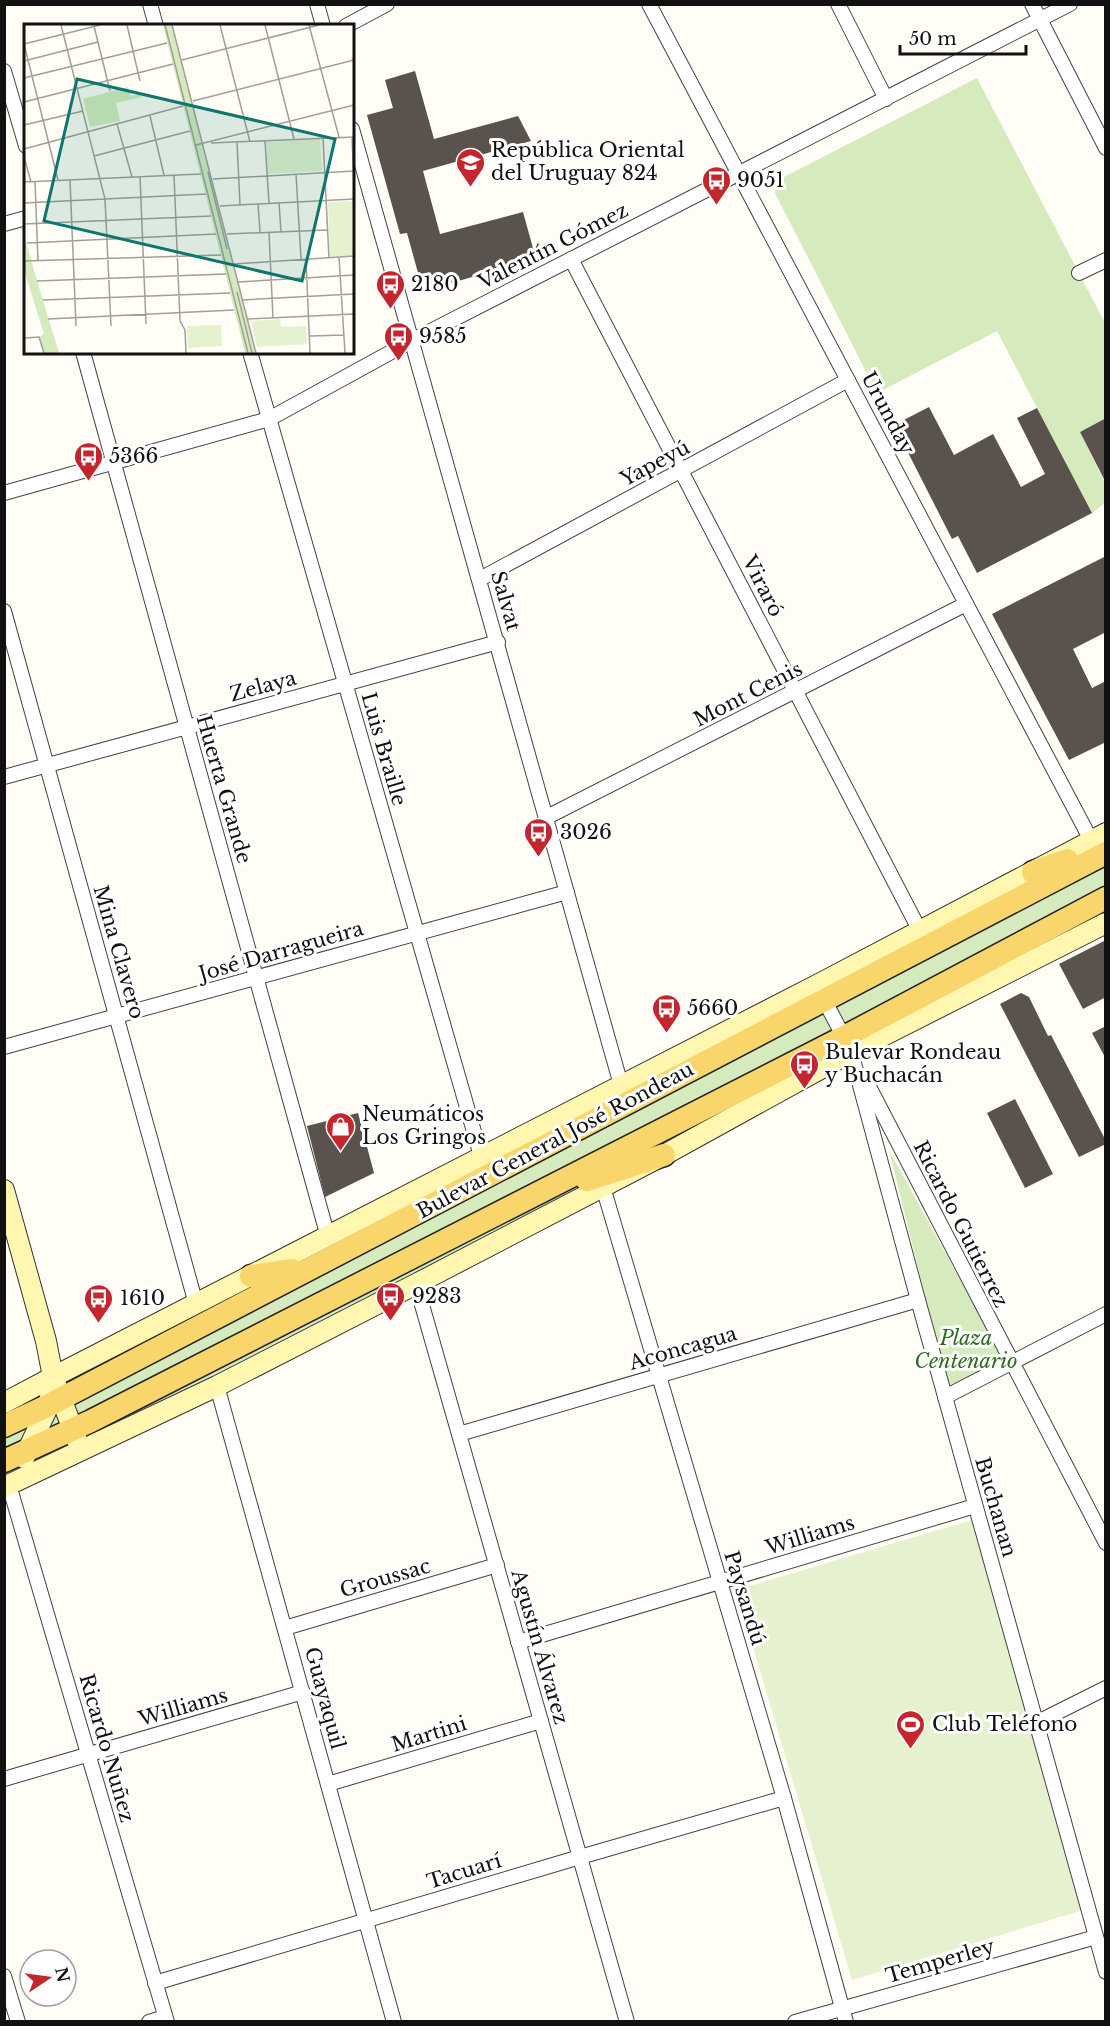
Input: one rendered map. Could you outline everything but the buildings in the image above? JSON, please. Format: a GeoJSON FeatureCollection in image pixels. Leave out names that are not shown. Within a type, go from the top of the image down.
{"type":"FeatureCollection","features":[{"type":"Feature","properties":{"kind":"main road"},"geometry":{"type":"LineString","coordinates":[[1033,872],[1102,843]]}},
{"type":"Feature","properties":{"kind":"main road","name":"Bulevar General José Rondeau"},"geometry":{"type":"LineString","coordinates":[[4,1426],[55,1402],[311,1267],[820,992],[1102,843]]}},
{"type":"Feature","properties":{"kind":"main road","name":"Bulevar General José Rondeau"},"geometry":{"type":"LineString","coordinates":[[4,1403],[621,1085],[820,992],[920,931],[1033,872]]}},
{"type":"Feature","properties":{"kind":"main road","name":"Bulevar General José Rondeau"},"geometry":{"type":"LineString","coordinates":[[4,1461],[28,1449],[77,1440],[217,1386],[664,1155],[847,1044],[1106,898]]}},
{"type":"Feature","properties":{"kind":"main road","name":"Bulevar General José Rondeau"},"geometry":{"type":"LineString","coordinates":[[6,1482],[77,1440],[517,1203],[1106,922]]}},
{"type":"Feature","properties":{"kind":"main road"},"geometry":{"type":"LineString","coordinates":[[517,1203],[664,1155]]}},
{"type":"Feature","properties":{"kind":"main road"},"geometry":{"type":"LineString","coordinates":[[4,1190],[46,1341],[55,1402],[77,1440]]}},
{"type":"Feature","properties":{"kind":"main road"},"geometry":{"type":"LineString","coordinates":[[251,1276],[311,1267]]}},
{"type":"Feature","properties":{"kind":"main road"},"geometry":{"type":"LineString","coordinates":[[6,1482],[55,1402]]}},
{"type":"Feature","properties":{"kind":"street"},"geometry":{"type":"LineString","coordinates":[[150,4],[155,24]]}},
{"type":"Feature","properties":{"kind":"street"},"geometry":{"type":"LineString","coordinates":[[317,4],[322,24]]}},
{"type":"Feature","properties":{"kind":"street"},"geometry":{"type":"LineString","coordinates":[[350,24],[387,4]]}},
{"type":"Feature","properties":{"kind":"street","name":"Urunday"},"geometry":{"type":"LineString","coordinates":[[649,4],[966,604],[1102,843]]}},
{"type":"Feature","properties":{"kind":"street"},"geometry":{"type":"LineString","coordinates":[[838,4],[886,99]]}},
{"type":"Feature","properties":{"kind":"street"},"geometry":{"type":"LineString","coordinates":[[1032,4],[1106,148]]}},
{"type":"Feature","properties":{"kind":"street","name":"Valentín Gómez"},"geometry":{"type":"LineString","coordinates":[[4,493],[269,419],[413,340],[1070,4]]}},
{"type":"Feature","properties":{"kind":"street"},"geometry":{"type":"LineString","coordinates":[[4,71],[24,139]]}},
{"type":"Feature","properties":{"kind":"street","name":"Salvat"},"geometry":{"type":"LineString","coordinates":[[354,136],[621,1085]]}},
{"type":"Feature","properties":{"kind":"street"},"geometry":{"type":"LineString","coordinates":[[4,224],[24,219]]}},
{"type":"Feature","properties":{"kind":"street","name":"Viraró"},"geometry":{"type":"LineString","coordinates":[[571,259],[920,931]]}},
{"type":"Feature","properties":{"kind":"street"},"geometry":{"type":"LineString","coordinates":[[1079,273],[1106,260]]}},
{"type":"Feature","properties":{"kind":"street","name":"Huerta Grande"},"geometry":{"type":"LineString","coordinates":[[84,354],[328,1236]]}},
{"type":"Feature","properties":{"kind":"street","name":"Luis Braille"},"geometry":{"type":"LineString","coordinates":[[251,354],[482,1156]]}},
{"type":"Feature","properties":{"kind":"street","name":"Yapeyú"},"geometry":{"type":"LineString","coordinates":[[480,579],[848,380]]}},
{"type":"Feature","properties":{"kind":"street","name":"Mont Cenis"},"geometry":{"type":"LineString","coordinates":[[547,818],[966,604]]}},
{"type":"Feature","properties":{"kind":"street","name":"Mina Clavero"},"geometry":{"type":"LineString","coordinates":[[4,611],[196,1304]]}},
{"type":"Feature","properties":{"kind":"street","name":"Zelaya"},"geometry":{"type":"LineString","coordinates":[[4,777],[498,642]]}},
{"type":"Feature","properties":{"kind":"street","name":"José Darragueira"},"geometry":{"type":"LineString","coordinates":[[4,1047],[567,892]]}},
{"type":"Feature","properties":{"kind":"street","name":"Ricardo Gutierrez"},"geometry":{"type":"LineString","coordinates":[[820,992],[847,1044],[878,1119],[1011,1363],[1106,1544]]}},
{"type":"Feature","properties":{"kind":"street","name":"Buchanan"},"geometry":{"type":"LineString","coordinates":[[878,1119],[918,1300],[1106,1972]]}},
{"type":"Feature","properties":{"kind":"street","name":"Paysandú"},"geometry":{"type":"LineString","coordinates":[[603,1187],[784,1798],[844,2015]]}},
{"type":"Feature","properties":{"kind":"street","name":"Agustín Álvarez"},"geometry":{"type":"LineString","coordinates":[[416,1284],[627,2022]]}},
{"type":"Feature","properties":{"kind":"street","name":"Aconcagua"},"geometry":{"type":"LineString","coordinates":[[459,1434],[918,1300]]}},
{"type":"Feature","properties":{"kind":"street"},"geometry":{"type":"LineString","coordinates":[[945,1397],[1106,1314]]}},
{"type":"Feature","properties":{"kind":"street","name":"Guayaquil"},"geometry":{"type":"LineString","coordinates":[[217,1386],[394,2022]]}},
{"type":"Feature","properties":{"kind":"street","name":"Ricardo Nuñez"},"geometry":{"type":"LineString","coordinates":[[6,1482],[166,2019]]}},
{"type":"Feature","properties":{"kind":"street","name":"Williams"},"geometry":{"type":"LineString","coordinates":[[518,1642],[975,1506]]}},
{"type":"Feature","properties":{"kind":"street","name":"Groussac"},"geometry":{"type":"LineString","coordinates":[[285,1628],[497,1565]]}},
{"type":"Feature","properties":{"kind":"street"},"geometry":{"type":"LineString","coordinates":[[1036,1723],[1106,1688]]}},
{"type":"Feature","properties":{"kind":"street","name":"Williams"},"geometry":{"type":"LineString","coordinates":[[4,1779],[303,1692]]}},
{"type":"Feature","properties":{"kind":"street","name":"Martini"},"geometry":{"type":"LineString","coordinates":[[328,1784],[541,1721]]}},
{"type":"Feature","properties":{"kind":"street","name":"Tacuarí"},"geometry":{"type":"LineString","coordinates":[[155,1983],[784,1798]]}},
{"type":"Feature","properties":{"kind":"street","name":"Temperley"},"geometry":{"type":"LineString","coordinates":[[795,2022],[844,2015],[1096,1937]]}},
{"type":"Feature","properties":{"kind":"street"},"geometry":{"type":"LineString","coordinates":[[4,1976],[18,2022]]}},
{"type":"Feature","properties":{"kind":"street"},"geometry":{"type":"LineString","coordinates":[[149,2022],[166,2019]]}},
{"type":"Feature","properties":{"kind":"green space"},"geometry":{"type":"Polygon","coordinates":[[[977,78],[1105,323],[1105,418],[1080,432],[1105,483],[1105,503],[1092,513],[997,331],[877,393],[775,193],[778,180],[977,78]]]}},
{"type":"Feature","properties":{"kind":"green space"},"geometry":{"type":"Polygon","coordinates":[[[1105,833],[1105,923],[5,1487],[5,1403],[1105,833]]]}},
{"type":"Feature","properties":{"kind":"green space","name":"Plaza Centenario"},"geometry":{"type":"Polygon","coordinates":[[[889,1150],[1004,1360],[948,1390],[889,1150]]]}},
{"type":"Feature","properties":{"kind":"green space","name":"Club Teléfono"},"geometry":{"type":"Polygon","coordinates":[[[972,1520],[1083,1910],[852,1980],[736,1590],[972,1520]]]}},
{"type":"Feature","properties":{"kind":"place","name":"República Oriental del Uruguay 824"},"geometry":{"type":"Point","coordinates":[470,188]}},
{"type":"Feature","properties":{"kind":"place","name":"9051"},"geometry":{"type":"Point","coordinates":[716,206]}},
{"type":"Feature","properties":{"kind":"place","name":"2180"},"geometry":{"type":"Point","coordinates":[390,310]}},
{"type":"Feature","properties":{"kind":"place","name":"9585"},"geometry":{"type":"Point","coordinates":[398,362]}},
{"type":"Feature","properties":{"kind":"place","name":"5366"},"geometry":{"type":"Point","coordinates":[88,482]}},
{"type":"Feature","properties":{"kind":"place","name":"3026"},"geometry":{"type":"Point","coordinates":[539,858]}},
{"type":"Feature","properties":{"kind":"place","name":"5660"},"geometry":{"type":"Point","coordinates":[666,1034]}},
{"type":"Feature","properties":{"kind":"place","name":"Bulevar Rondeau y Buchacán"},"geometry":{"type":"Point","coordinates":[804,1090]}},
{"type":"Feature","properties":{"kind":"place","name":"Neumáticos Los Gringos"},"geometry":{"type":"Point","coordinates":[341,1152]}},
{"type":"Feature","properties":{"kind":"place","name":"9283"},"geometry":{"type":"Point","coordinates":[391,1322]}},
{"type":"Feature","properties":{"kind":"place","name":"1610"},"geometry":{"type":"Point","coordinates":[99,1324]}},
{"type":"Feature","properties":{"kind":"place","name":"Club Teléfono"},"geometry":{"type":"Point","coordinates":[911,1750]}}]}
